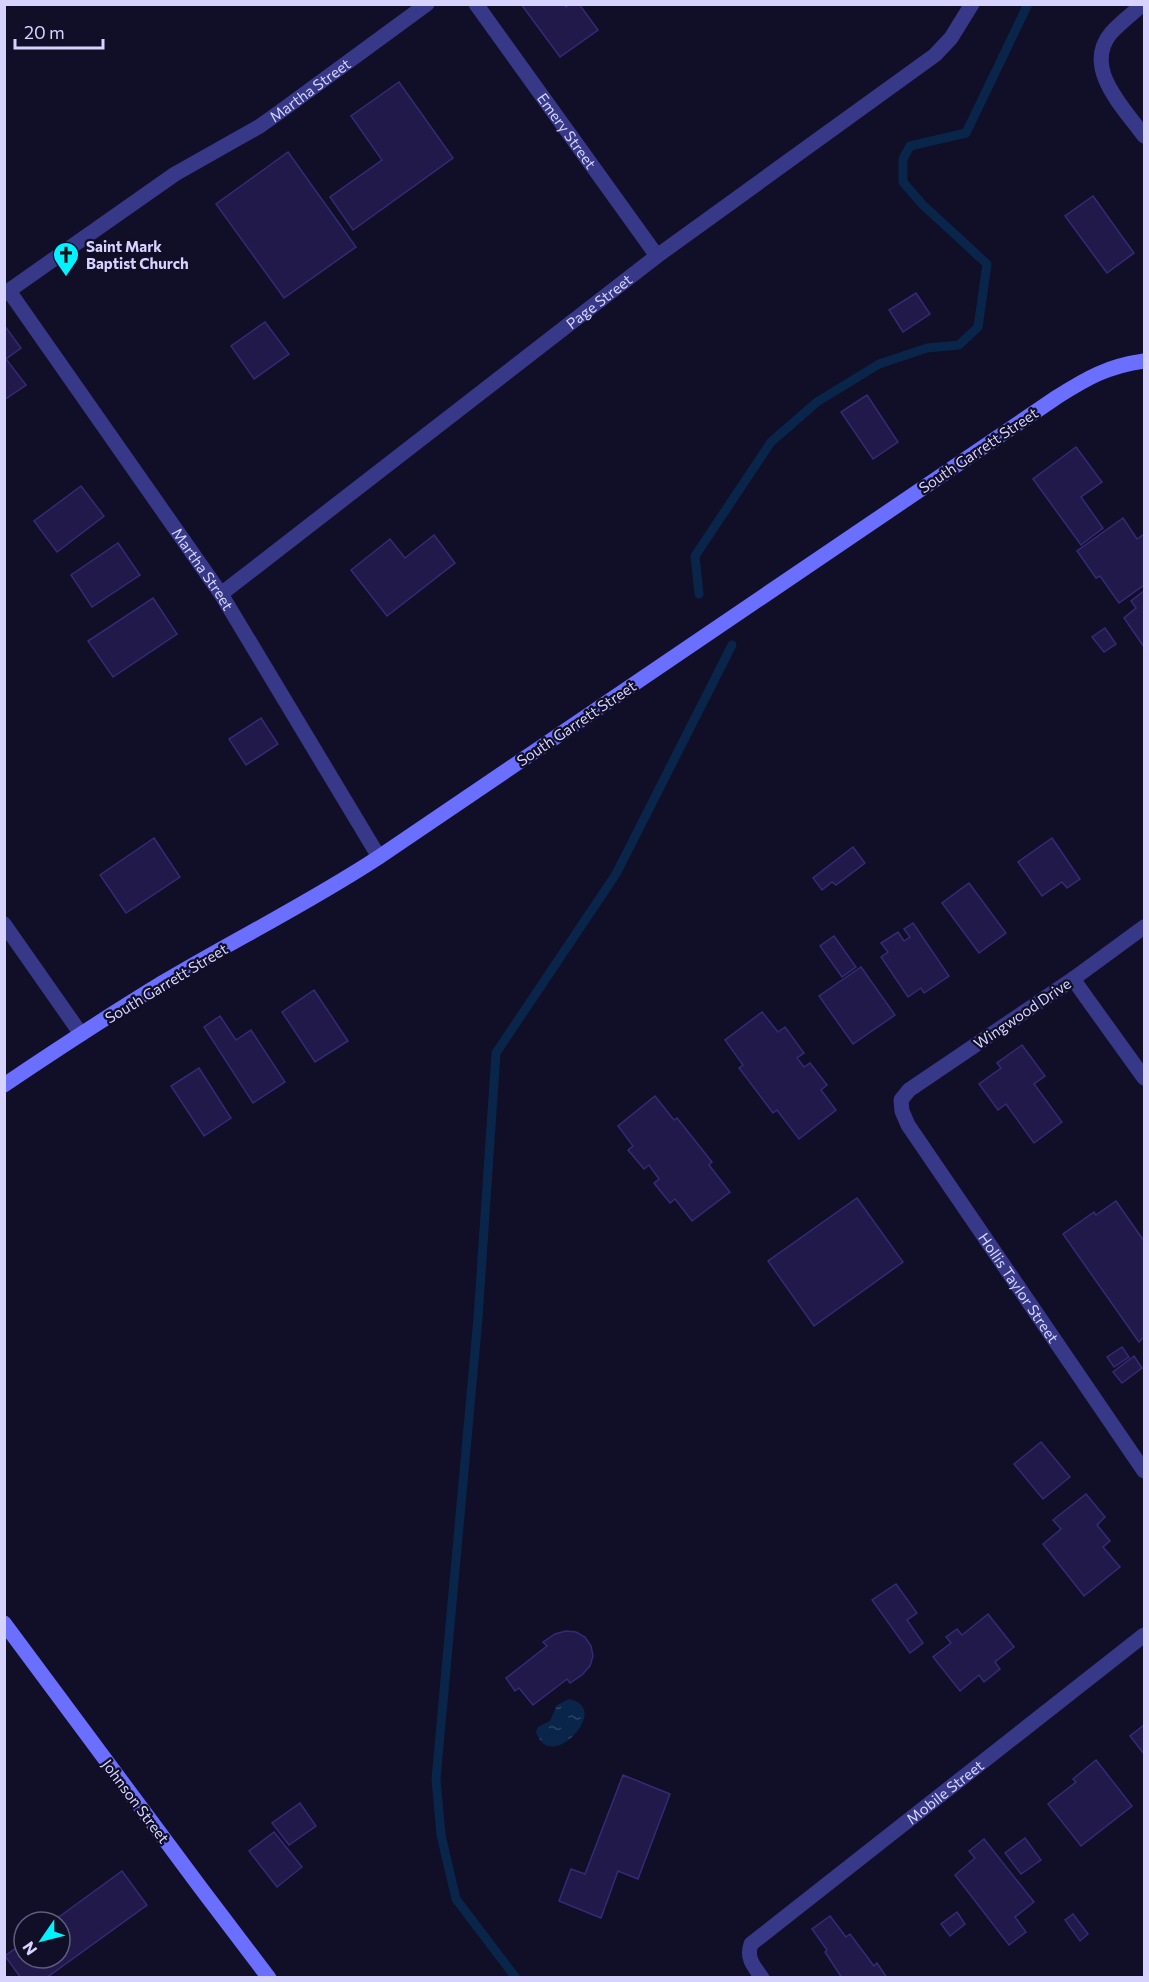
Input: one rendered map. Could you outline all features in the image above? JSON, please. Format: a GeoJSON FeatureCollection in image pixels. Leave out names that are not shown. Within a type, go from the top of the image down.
{"type":"FeatureCollection","features":[{"type":"Feature","properties":{"kind":"street","name":"Martha Street"},"geometry":{"type":"LineString","coordinates":[[379,857],[221,594],[7,292],[176,174],[274,116],[428,4]]}},
{"type":"Feature","properties":{"kind":"street","name":"Emery Street"},"geometry":{"type":"LineString","coordinates":[[476,4],[657,256]]}},
{"type":"Feature","properties":{"kind":"street","name":"Page Street"},"geometry":{"type":"LineString","coordinates":[[221,594],[657,256],[935,55],[951,38],[972,4]]}},
{"type":"Feature","properties":{"kind":"street"},"geometry":{"type":"LineString","coordinates":[[1143,4],[1111,33],[1104,44],[1100,65],[1114,95],[1144,136]]}},
{"type":"Feature","properties":{"kind":"street","name":"South Garrett Street"},"geometry":{"type":"LineString","coordinates":[[4,1084],[163,983],[379,857],[1082,381],[1107,369],[1144,360]]}},
{"type":"Feature","properties":{"kind":"street"},"geometry":{"type":"LineString","coordinates":[[4,924],[81,1034]]}},
{"type":"Feature","properties":{"kind":"street","name":"Wingwood Drive"},"geometry":{"type":"LineString","coordinates":[[901,1100],[909,1090],[1073,979],[1144,927]]}},
{"type":"Feature","properties":{"kind":"street"},"geometry":{"type":"LineString","coordinates":[[1073,979],[1144,1078]]}},
{"type":"Feature","properties":{"kind":"street","name":"Hollis Taylor Street"},"geometry":{"type":"LineString","coordinates":[[901,1100],[902,1111],[908,1125],[1144,1471]]}},
{"type":"Feature","properties":{"kind":"street","name":"Johnson Street"},"geometry":{"type":"LineString","coordinates":[[4,1623],[269,1977]]}},
{"type":"Feature","properties":{"kind":"street","name":"Mobile Street"},"geometry":{"type":"LineString","coordinates":[[762,1977],[749,1960],[748,1951],[751,1944],[1144,1635]]}},
{"type":"Feature","properties":{"kind":"water"},"geometry":{"type":"Polygon","coordinates":[[[569,1699],[578,1703],[584,1710],[581,1726],[567,1741],[558,1746],[549,1746],[542,1742],[536,1732],[538,1727],[550,1721],[557,1705],[569,1699]]]}},
{"type":"Feature","properties":{"kind":"building"},"geometry":{"type":"Polygon","coordinates":[[[521,4],[564,4],[566,7],[570,4],[579,4],[598,30],[560,57],[521,4]]]}},
{"type":"Feature","properties":{"kind":"building"},"geometry":{"type":"Polygon","coordinates":[[[399,82],[453,158],[353,230],[330,197],[382,160],[351,116],[399,82]]]}},
{"type":"Feature","properties":{"kind":"building"},"geometry":{"type":"Polygon","coordinates":[[[288,152],[356,247],[284,298],[216,204],[288,152]]]}},
{"type":"Feature","properties":{"kind":"building"},"geometry":{"type":"Polygon","coordinates":[[[1093,196],[1134,253],[1107,273],[1065,216],[1093,196]]]}},
{"type":"Feature","properties":{"kind":"building"},"geometry":{"type":"Polygon","coordinates":[[[916,293],[930,314],[903,332],[889,310],[916,293]]]}},
{"type":"Feature","properties":{"kind":"building"},"geometry":{"type":"Polygon","coordinates":[[[265,322],[289,354],[254,379],[231,346],[265,322]]]}},
{"type":"Feature","properties":{"kind":"building"},"geometry":{"type":"Polygon","coordinates":[[[4,325],[21,348],[6,359],[26,385],[4,400],[4,325]]]}},
{"type":"Feature","properties":{"kind":"building"},"geometry":{"type":"Polygon","coordinates":[[[867,395],[898,442],[873,459],[841,412],[867,395]]]}},
{"type":"Feature","properties":{"kind":"building"},"geometry":{"type":"Polygon","coordinates":[[[1076,447],[1102,482],[1081,497],[1103,528],[1081,545],[1033,479],[1076,447]]]}},
{"type":"Feature","properties":{"kind":"building"},"geometry":{"type":"Polygon","coordinates":[[[81,486],[104,516],[57,552],[34,521],[81,486]]]}},
{"type":"Feature","properties":{"kind":"building"},"geometry":{"type":"Polygon","coordinates":[[[1123,518],[1137,539],[1144,536],[1144,585],[1119,603],[1100,576],[1096,578],[1077,551],[1123,518]]]}},
{"type":"Feature","properties":{"kind":"building"},"geometry":{"type":"Polygon","coordinates":[[[434,535],[455,563],[387,616],[351,570],[390,539],[405,558],[434,535]]]}},
{"type":"Feature","properties":{"kind":"building"},"geometry":{"type":"Polygon","coordinates":[[[118,543],[140,575],[92,607],[71,575],[118,543]]]}},
{"type":"Feature","properties":{"kind":"building"},"geometry":{"type":"Polygon","coordinates":[[[1144,591],[1144,647],[1124,618],[1136,608],[1131,601],[1144,591]]]}},
{"type":"Feature","properties":{"kind":"building"},"geometry":{"type":"Polygon","coordinates":[[[153,598],[177,634],[113,677],[88,641],[153,598]]]}},
{"type":"Feature","properties":{"kind":"building"},"geometry":{"type":"Polygon","coordinates":[[[1105,628],[1116,644],[1104,652],[1092,637],[1105,628]]]}},
{"type":"Feature","properties":{"kind":"building"},"geometry":{"type":"Polygon","coordinates":[[[261,718],[278,744],[246,765],[229,739],[261,718]]]}},
{"type":"Feature","properties":{"kind":"building"},"geometry":{"type":"Polygon","coordinates":[[[154,838],[180,877],[126,913],[100,875],[154,838]]]}},
{"type":"Feature","properties":{"kind":"building"},"geometry":{"type":"Polygon","coordinates":[[[1052,838],[1080,879],[1067,888],[1062,882],[1042,896],[1018,862],[1052,838]]]}},
{"type":"Feature","properties":{"kind":"building"},"geometry":{"type":"Polygon","coordinates":[[[853,847],[865,863],[836,885],[832,882],[822,890],[813,878],[853,847]]]}},
{"type":"Feature","properties":{"kind":"building"},"geometry":{"type":"Polygon","coordinates":[[[969,883],[1006,933],[979,953],[942,903],[969,883]]]}},
{"type":"Feature","properties":{"kind":"building"},"geometry":{"type":"Polygon","coordinates":[[[913,923],[949,976],[924,993],[921,988],[908,997],[881,957],[888,952],[881,943],[898,932],[904,941],[910,937],[904,929],[913,923]]]}},
{"type":"Feature","properties":{"kind":"building"},"geometry":{"type":"Polygon","coordinates":[[[834,936],[856,967],[842,977],[820,946],[834,936]]]}},
{"type":"Feature","properties":{"kind":"building"},"geometry":{"type":"Polygon","coordinates":[[[861,967],[895,1015],[853,1044],[819,996],[861,967]]]}},
{"type":"Feature","properties":{"kind":"building"},"geometry":{"type":"Polygon","coordinates":[[[314,990],[348,1041],[315,1062],[282,1012],[314,990]]]}},
{"type":"Feature","properties":{"kind":"building"},"geometry":{"type":"Polygon","coordinates":[[[762,1012],[778,1032],[785,1027],[804,1053],[797,1058],[804,1067],[810,1063],[827,1085],[821,1090],[836,1110],[799,1139],[777,1110],[773,1113],[739,1068],[743,1065],[725,1040],[762,1012]]]}},
{"type":"Feature","properties":{"kind":"building"},"geometry":{"type":"Polygon","coordinates":[[[220,1016],[236,1040],[251,1030],[285,1082],[253,1103],[204,1027],[220,1016]]]}},
{"type":"Feature","properties":{"kind":"building"},"geometry":{"type":"Polygon","coordinates":[[[1022,1045],[1045,1076],[1034,1084],[1062,1122],[1034,1143],[1006,1104],[998,1110],[979,1084],[1001,1068],[997,1063],[1022,1045]]]}},
{"type":"Feature","properties":{"kind":"building"},"geometry":{"type":"Polygon","coordinates":[[[199,1068],[231,1118],[204,1136],[171,1086],[199,1068]]]}},
{"type":"Feature","properties":{"kind":"building"},"geometry":{"type":"Polygon","coordinates":[[[655,1096],[674,1120],[677,1118],[712,1162],[709,1165],[730,1192],[692,1221],[675,1199],[670,1203],[654,1183],[659,1179],[649,1165],[644,1169],[628,1150],[633,1146],[618,1126],[655,1096]]]}},
{"type":"Feature","properties":{"kind":"building"},"geometry":{"type":"Polygon","coordinates":[[[857,1198],[903,1262],[814,1326],[768,1261],[857,1198]]]}},
{"type":"Feature","properties":{"kind":"building"},"geometry":{"type":"Polygon","coordinates":[[[1116,1201],[1144,1241],[1144,1337],[1139,1342],[1063,1234],[1094,1212],[1096,1215],[1116,1201]]]}},
{"type":"Feature","properties":{"kind":"building"},"geometry":{"type":"Polygon","coordinates":[[[1122,1347],[1129,1357],[1114,1367],[1107,1357],[1122,1347]]]}},
{"type":"Feature","properties":{"kind":"building"},"geometry":{"type":"Polygon","coordinates":[[[1134,1356],[1142,1368],[1122,1383],[1113,1372],[1134,1356]]]}},
{"type":"Feature","properties":{"kind":"building"},"geometry":{"type":"Polygon","coordinates":[[[1041,1442],[1070,1477],[1043,1499],[1014,1464],[1041,1442]]]}},
{"type":"Feature","properties":{"kind":"building"},"geometry":{"type":"Polygon","coordinates":[[[1086,1494],[1105,1517],[1097,1525],[1110,1541],[1103,1547],[1120,1567],[1084,1596],[1043,1544],[1061,1529],[1053,1520],[1086,1494]]]}},
{"type":"Feature","properties":{"kind":"building"},"geometry":{"type":"Polygon","coordinates":[[[896,1584],[917,1613],[907,1620],[923,1643],[910,1653],[872,1600],[896,1584]]]}},
{"type":"Feature","properties":{"kind":"building"},"geometry":{"type":"Polygon","coordinates":[[[988,1614],[1014,1647],[995,1662],[1000,1669],[984,1682],[979,1675],[960,1691],[933,1657],[951,1643],[946,1637],[957,1629],[962,1635],[988,1614]]]}},
{"type":"Feature","properties":{"kind":"building"},"geometry":{"type":"Polygon","coordinates":[[[566,1631],[576,1632],[585,1637],[591,1646],[593,1656],[590,1666],[582,1675],[570,1683],[567,1679],[533,1705],[519,1688],[515,1691],[506,1678],[547,1646],[543,1642],[555,1634],[566,1631]]]}},
{"type":"Feature","properties":{"kind":"building"},"geometry":{"type":"Polygon","coordinates":[[[1144,1725],[1144,1754],[1130,1736],[1144,1725]]]}},
{"type":"Feature","properties":{"kind":"building"},"geometry":{"type":"Polygon","coordinates":[[[1096,1760],[1132,1806],[1081,1846],[1048,1804],[1076,1782],[1073,1779],[1096,1760]]]}},
{"type":"Feature","properties":{"kind":"building"},"geometry":{"type":"Polygon","coordinates":[[[623,1775],[670,1794],[638,1879],[618,1871],[601,1918],[559,1901],[571,1869],[585,1874],[623,1775]]]}},
{"type":"Feature","properties":{"kind":"building"},"geometry":{"type":"Polygon","coordinates":[[[300,1803],[316,1826],[289,1845],[272,1823],[300,1803]]]}},
{"type":"Feature","properties":{"kind":"building"},"geometry":{"type":"Polygon","coordinates":[[[274,1832],[302,1867],[277,1887],[249,1851],[274,1832]]]}},
{"type":"Feature","properties":{"kind":"building"},"geometry":{"type":"Polygon","coordinates":[[[1025,1838],[1041,1860],[1021,1874],[1005,1853],[1025,1838]]]}},
{"type":"Feature","properties":{"kind":"building"},"geometry":{"type":"Polygon","coordinates":[[[984,1839],[1034,1902],[1015,1917],[1026,1932],[1009,1945],[955,1875],[975,1858],[969,1851],[984,1839]]]}},
{"type":"Feature","properties":{"kind":"building"},"geometry":{"type":"Polygon","coordinates":[[[122,1871],[147,1905],[72,1959],[72,1910],[68,1910],[122,1871]]]}},
{"type":"Feature","properties":{"kind":"building"},"geometry":{"type":"Polygon","coordinates":[[[957,1912],[965,1924],[950,1936],[941,1924],[957,1912]]]}},
{"type":"Feature","properties":{"kind":"building"},"geometry":{"type":"Polygon","coordinates":[[[1073,1914],[1088,1934],[1080,1941],[1065,1920],[1073,1914]]]}},
{"type":"Feature","properties":{"kind":"building"},"geometry":{"type":"Polygon","coordinates":[[[830,1916],[846,1937],[850,1934],[874,1966],[877,1963],[887,1978],[842,1978],[825,1952],[827,1950],[812,1929],[830,1916]]]}},
{"type":"Feature","properties":{"kind":"building"},"geometry":{"type":"Polygon","coordinates":[[[12,1951],[12,1966],[5,1956],[12,1951]]]}},
{"type":"Feature","properties":{"kind":"building"},"geometry":{"type":"Polygon","coordinates":[[[15,1970],[57,1970],[46,1978],[21,1978],[15,1970]]]}},
{"type":"Feature","properties":{"kind":"waterway"},"geometry":{"type":"LineString","coordinates":[[699,594],[695,556],[771,442],[817,402],[879,364],[927,348],[959,345],[978,327],[987,264],[922,204],[903,182],[903,159],[910,146],[966,133],[1028,4]]}},
{"type":"Feature","properties":{"kind":"waterway"},"geometry":{"type":"LineString","coordinates":[[516,1978],[456,1899],[441,1835],[436,1779],[478,1318],[496,1053],[616,874],[732,645]]}},
{"type":"Feature","properties":{"kind":"place","name":"Saint Mark Baptist Church"},"geometry":{"type":"Point","coordinates":[66,278]}}]}
